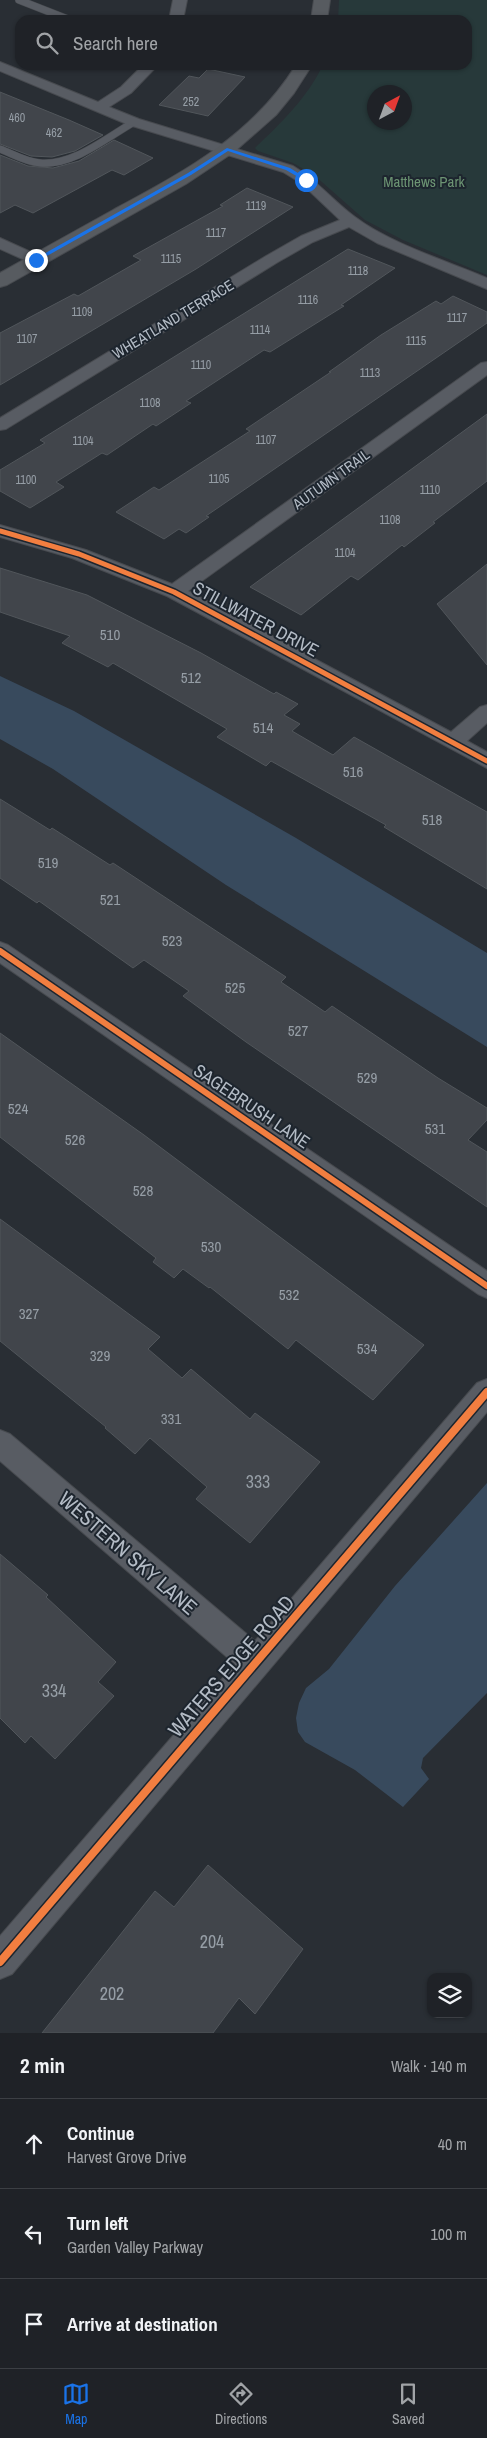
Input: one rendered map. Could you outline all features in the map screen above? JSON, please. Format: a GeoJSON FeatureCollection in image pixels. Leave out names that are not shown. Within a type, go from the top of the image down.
{"type":"FeatureCollection","features":[{"type":"Feature","properties":{"kind":"street"},"geometry":{"type":"LineString","coordinates":[[177,15],[180,0]]}},
{"type":"Feature","properties":{"kind":"street"},"geometry":{"type":"LineString","coordinates":[[320,15],[322,0]]}},
{"type":"Feature","properties":{"kind":"street"},"geometry":{"type":"LineString","coordinates":[[0,66],[134,122],[288,169],[306,180],[350,221],[383,240],[487,284]]}},
{"type":"Feature","properties":{"kind":"street"},"geometry":{"type":"LineString","coordinates":[[99,107],[126,90],[146,70]]}},
{"type":"Feature","properties":{"kind":"street"},"geometry":{"type":"LineString","coordinates":[[0,281],[190,174],[227,149],[268,115],[283,98],[301,70]]}},
{"type":"Feature","properties":{"kind":"street","name":"WHEATLAND TERRACE"},"geometry":{"type":"LineString","coordinates":[[0,425],[272,259],[307,239],[350,221]]}},
{"type":"Feature","properties":{"kind":"street"},"geometry":{"type":"LineString","coordinates":[[0,243],[36,260]]}},
{"type":"Feature","properties":{"kind":"street","name":"AUTUMN TRAIL"},"geometry":{"type":"LineString","coordinates":[[174,592],[487,367]]}},
{"type":"Feature","properties":{"kind":"street","name":"STILLWATER DRIVE"},"geometry":{"type":"LineString","coordinates":[[0,531],[79,554],[174,592],[487,761]]}},
{"type":"Feature","properties":{"kind":"street"},"geometry":{"type":"LineString","coordinates":[[453,742],[487,712]]}},
{"type":"Feature","properties":{"kind":"street","name":"SAGEBRUSH LANE"},"geometry":{"type":"LineString","coordinates":[[0,951],[487,1286]]}},
{"type":"Feature","properties":{"kind":"street","name":"WATERS EDGE ROAD"},"geometry":{"type":"LineString","coordinates":[[0,1962],[487,1392]]}},
{"type":"Feature","properties":{"kind":"street","name":"WESTERN SKY LANE"},"geometry":{"type":"LineString","coordinates":[[0,1443],[256,1662]]}},
{"type":"Feature","properties":{"kind":"lane"},"geometry":{"type":"LineString","coordinates":[[19,0],[57,15]]}},
{"type":"Feature","properties":{"kind":"lane"},"geometry":{"type":"LineString","coordinates":[[0,148],[26,160],[53,162],[67,159],[134,122]]}},
{"type":"Feature","properties":{"kind":"green space","name":"Matthews Park"},"geometry":{"type":"Polygon","coordinates":[[[339,0],[487,0],[487,275],[403,240],[365,220],[314,175],[293,163],[258,151],[255,148],[284,119],[309,88],[320,70],[472,70],[472,15],[338,15],[339,0]]]}},
{"type":"Feature","properties":{"kind":"water"},"geometry":{"type":"Polygon","coordinates":[[[0,676],[74,711],[296,838],[487,953],[487,1047],[226,885],[53,769],[0,739],[0,676]]]}},
{"type":"Feature","properties":{"kind":"water"},"geometry":{"type":"Polygon","coordinates":[[[487,1483],[487,1693],[423,1758],[421,1768],[429,1779],[403,1807],[355,1770],[305,1742],[298,1732],[296,1718],[299,1703],[306,1688],[329,1669],[395,1586],[487,1483]]]}},
{"type":"Feature","properties":{"kind":"building"},"geometry":{"type":"Polygon","coordinates":[[[207,70],[245,77],[208,116],[159,105],[189,76],[199,78],[207,70]]]}},
{"type":"Feature","properties":{"kind":"building"},"geometry":{"type":"Polygon","coordinates":[[[0,92],[103,135],[75,151],[52,157],[31,156],[0,144],[0,92]]]}},
{"type":"Feature","properties":{"kind":"building"},"geometry":{"type":"Polygon","coordinates":[[[114,140],[153,158],[124,175],[112,170],[33,213],[15,205],[0,213],[0,155],[28,166],[53,168],[79,161],[114,140]]]}},
{"type":"Feature","properties":{"kind":"building"},"geometry":{"type":"Polygon","coordinates":[[[247,188],[293,207],[196,269],[0,385],[0,333],[74,294],[78,296],[141,260],[133,256],[223,206],[220,205],[247,188]]]}},
{"type":"Feature","properties":{"kind":"building"},"geometry":{"type":"Polygon","coordinates":[[[348,249],[395,268],[341,305],[344,306],[270,352],[264,350],[186,401],[191,403],[156,426],[153,424],[107,455],[102,453],[56,482],[64,487],[30,508],[0,491],[0,470],[45,443],[40,440],[348,249]]]}},
{"type":"Feature","properties":{"kind":"building"},"geometry":{"type":"Polygon","coordinates":[[[453,296],[487,312],[487,323],[206,516],[209,517],[186,533],[179,529],[164,539],[116,512],[154,487],[159,490],[250,431],[246,429],[331,372],[329,372],[381,335],[436,301],[441,304],[453,296]]]}},
{"type":"Feature","properties":{"kind":"building"},"geometry":{"type":"Polygon","coordinates":[[[487,414],[487,481],[433,522],[435,523],[404,547],[402,545],[358,580],[351,576],[301,615],[250,587],[487,414]]]}},
{"type":"Feature","properties":{"kind":"building"},"geometry":{"type":"Polygon","coordinates":[[[487,564],[487,665],[437,604],[487,564]]]}},
{"type":"Feature","properties":{"kind":"building"},"geometry":{"type":"Polygon","coordinates":[[[0,568],[87,595],[201,653],[274,694],[276,692],[298,704],[284,715],[300,724],[292,731],[333,755],[354,737],[487,812],[487,889],[384,827],[386,825],[271,761],[266,766],[217,737],[227,729],[113,663],[108,667],[62,643],[70,636],[0,612],[0,568]]]}},
{"type":"Feature","properties":{"kind":"building"},"geometry":{"type":"Polygon","coordinates":[[[0,799],[50,830],[52,828],[110,865],[113,863],[286,977],[281,982],[325,1012],[332,1006],[438,1078],[487,1108],[487,1120],[468,1140],[487,1152],[487,1207],[246,1042],[183,996],[189,991],[144,960],[133,968],[39,901],[37,903],[0,878],[0,799]]]}},
{"type":"Feature","properties":{"kind":"building"},"geometry":{"type":"Polygon","coordinates":[[[0,1033],[144,1135],[424,1345],[373,1400],[296,1340],[288,1349],[210,1287],[183,1269],[174,1278],[153,1262],[156,1258],[0,1137],[0,1033]]]}},
{"type":"Feature","properties":{"kind":"building"},"geometry":{"type":"Polygon","coordinates":[[[0,1219],[160,1337],[148,1349],[182,1378],[191,1369],[250,1419],[255,1413],[320,1462],[250,1543],[196,1499],[207,1487],[150,1438],[135,1454],[106,1427],[0,1341],[0,1219]]]}},
{"type":"Feature","properties":{"kind":"building"},"geometry":{"type":"Polygon","coordinates":[[[0,1554],[48,1595],[46,1597],[116,1662],[98,1682],[114,1696],[55,1759],[31,1736],[25,1743],[0,1718],[0,1554]]]}},
{"type":"Feature","properties":{"kind":"building"},"geometry":{"type":"Polygon","coordinates":[[[208,1865],[303,1949],[255,2014],[239,1998],[213,2033],[42,2033],[155,1891],[174,1907],[208,1865]]]}},
{"type":"Feature","properties":{"kind":"cycle path"},"geometry":{"type":"LineString","coordinates":[[0,531],[79,554],[174,592],[487,761]]}},
{"type":"Feature","properties":{"kind":"cycle path"},"geometry":{"type":"LineString","coordinates":[[0,951],[487,1286]]}},
{"type":"Feature","properties":{"kind":"cycle path"},"geometry":{"type":"LineString","coordinates":[[0,1962],[487,1392]]}},
{"type":"Feature","properties":{"kind":"route"},"geometry":{"type":"LineString","coordinates":[[36,260],[190,174],[227,149],[288,169],[306,180]]}}]}
